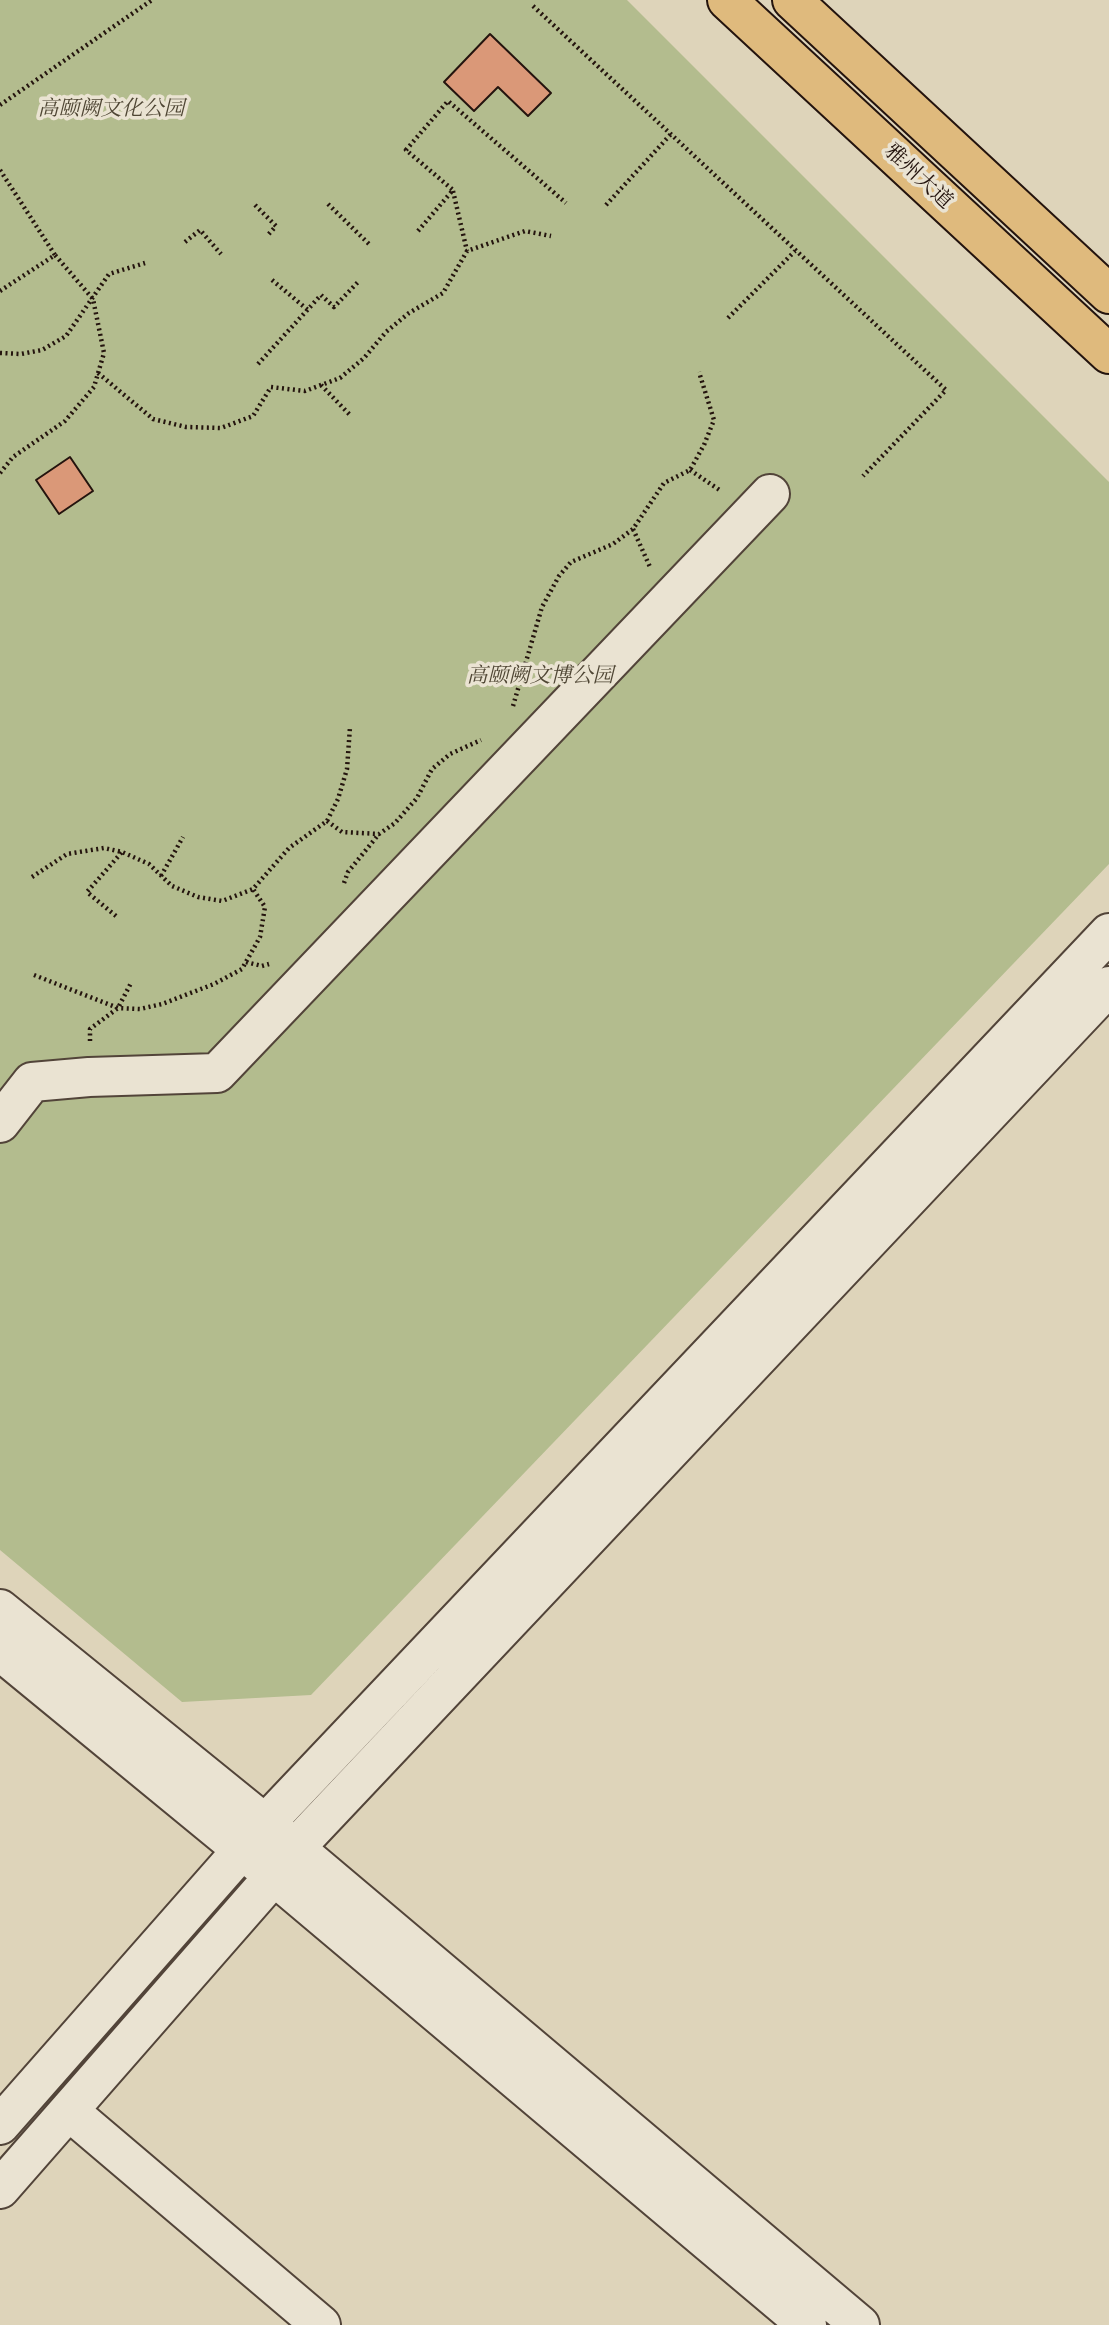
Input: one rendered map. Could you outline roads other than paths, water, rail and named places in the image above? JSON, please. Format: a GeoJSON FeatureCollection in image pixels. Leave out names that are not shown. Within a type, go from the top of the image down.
{"type":"FeatureCollection","features":[{"type":"Feature","properties":{"kind":"main road","name":"雅州大道"},"geometry":{"type":"LineString","coordinates":[[727,0],[1109,354]]}},
{"type":"Feature","properties":{"kind":"main road","name":"雅州大道"},"geometry":{"type":"LineString","coordinates":[[792,0],[1109,294]]}},
{"type":"Feature","properties":{"kind":"street"},"geometry":{"type":"LineString","coordinates":[[0,1123],[32,1082],[89,1077],[217,1073],[770,494]]}},
{"type":"Feature","properties":{"kind":"street"},"geometry":{"type":"LineString","coordinates":[[0,2125],[253,1838],[1109,933]]}},
{"type":"Feature","properties":{"kind":"street"},"geometry":{"type":"LineString","coordinates":[[0,2189],[284,1862],[1109,986]]}},
{"type":"Feature","properties":{"kind":"street"},"geometry":{"type":"LineString","coordinates":[[0,1609],[253,1838]]}},
{"type":"Feature","properties":{"kind":"street"},"geometry":{"type":"LineString","coordinates":[[0,1651],[284,1862],[860,2325]]}},
{"type":"Feature","properties":{"kind":"street"},"geometry":{"type":"LineString","coordinates":[[284,1862],[807,2325]]}},
{"type":"Feature","properties":{"kind":"street"},"geometry":{"type":"LineString","coordinates":[[68,2111],[321,2325]]}},
{"type":"Feature","properties":{"kind":"park label","name":"高颐阙文化公园"},"geometry":{"type":"Point","coordinates":[111,110]}},
{"type":"Feature","properties":{"kind":"park label","name":"高颐阙文博公园"},"geometry":{"type":"Point","coordinates":[540,677]}}]}
